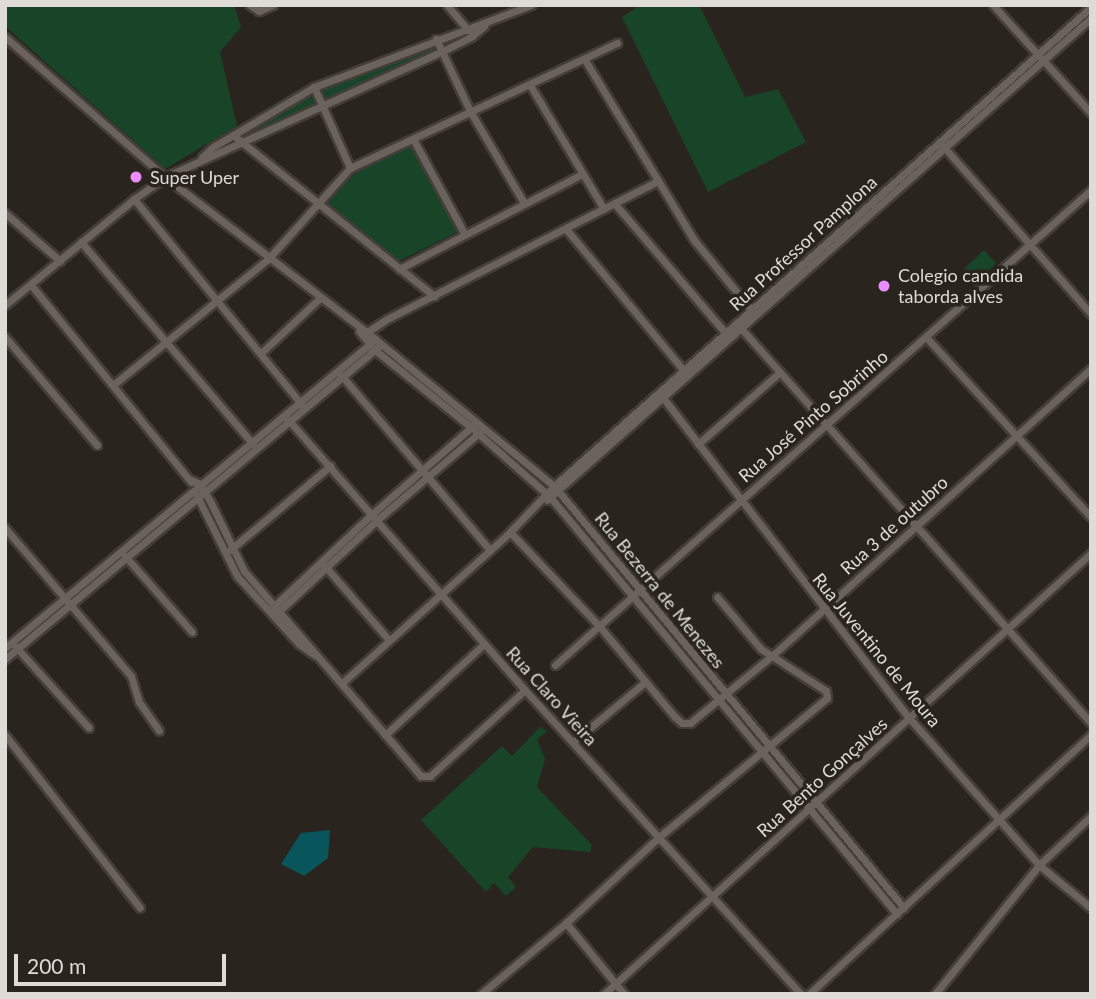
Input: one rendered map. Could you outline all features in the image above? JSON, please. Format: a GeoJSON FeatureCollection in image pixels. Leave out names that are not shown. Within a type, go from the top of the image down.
{"type":"FeatureCollection","features":[{"type":"Feature","properties":{"kind":"street"},"geometry":{"type":"LineString","coordinates":[[250,5],[259,11],[273,5]]}},
{"type":"Feature","properties":{"kind":"street"},"geometry":{"type":"LineString","coordinates":[[447,5],[472,36]]}},
{"type":"Feature","properties":{"kind":"street"},"geometry":{"type":"LineString","coordinates":[[5,305],[134,198],[164,177],[443,51],[472,36],[484,26],[531,5]]}},
{"type":"Feature","properties":{"kind":"street"},"geometry":{"type":"LineString","coordinates":[[993,5],[1091,113]]}},
{"type":"Feature","properties":{"kind":"street","name":"Rua Professor Pamplona"},"geometry":{"type":"LineString","coordinates":[[1041,57],[1091,7]]}},
{"type":"Feature","properties":{"kind":"street","name":"Rua Professor Pamplona"},"geometry":{"type":"LineString","coordinates":[[342,683],[753,312],[909,177],[1041,57],[1091,18]]}},
{"type":"Feature","properties":{"kind":"street"},"geometry":{"type":"LineString","coordinates":[[199,160],[233,135],[314,87],[436,39],[467,28],[484,26]]}},
{"type":"Feature","properties":{"kind":"street","name":"Rua Bezerra de Menezes"},"geometry":{"type":"LineString","coordinates":[[5,37],[164,177],[357,328],[423,389],[529,465],[557,489],[637,594],[722,698],[904,908]]}},
{"type":"Feature","properties":{"kind":"street"},"geometry":{"type":"LineString","coordinates":[[436,39],[470,111],[524,202]]}},
{"type":"Feature","properties":{"kind":"street"},"geometry":{"type":"LineString","coordinates":[[113,385],[268,259],[350,168],[617,43]]}},
{"type":"Feature","properties":{"kind":"street"},"geometry":{"type":"LineString","coordinates":[[585,60],[694,240],[753,312]]}},
{"type":"Feature","properties":{"kind":"street"},"geometry":{"type":"LineString","coordinates":[[530,85],[604,209]]}},
{"type":"Feature","properties":{"kind":"street"},"geometry":{"type":"LineString","coordinates":[[314,87],[350,168]]}},
{"type":"Feature","properties":{"kind":"street"},"geometry":{"type":"LineString","coordinates":[[233,135],[318,206],[434,296]]}},
{"type":"Feature","properties":{"kind":"street"},"geometry":{"type":"LineString","coordinates":[[414,139],[464,233]]}},
{"type":"Feature","properties":{"kind":"street"},"geometry":{"type":"LineString","coordinates":[[943,146],[1091,314]]}},
{"type":"Feature","properties":{"kind":"street"},"geometry":{"type":"LineString","coordinates":[[399,269],[582,174]]}},
{"type":"Feature","properties":{"kind":"street"},"geometry":{"type":"LineString","coordinates":[[364,334],[658,181]]}},
{"type":"Feature","properties":{"kind":"street","name":"Rua José Pinto Sobrinho"},"geometry":{"type":"LineString","coordinates":[[555,665],[1091,190]]}},
{"type":"Feature","properties":{"kind":"street"},"geometry":{"type":"LineString","coordinates":[[134,198],[303,406]]}},
{"type":"Feature","properties":{"kind":"street"},"geometry":{"type":"LineString","coordinates":[[615,204],[728,336]]}},
{"type":"Feature","properties":{"kind":"street"},"geometry":{"type":"LineString","coordinates":[[5,214],[60,261]]}},
{"type":"Feature","properties":{"kind":"street"},"geometry":{"type":"LineString","coordinates":[[566,229],[686,373]]}},
{"type":"Feature","properties":{"kind":"street"},"geometry":{"type":"LineString","coordinates":[[81,242],[254,445]]}},
{"type":"Feature","properties":{"kind":"street"},"geometry":{"type":"LineString","coordinates":[[31,285],[199,490],[244,571],[421,776],[430,776],[525,690]]}},
{"type":"Feature","properties":{"kind":"street"},"geometry":{"type":"LineString","coordinates":[[261,354],[320,299]]}},
{"type":"Feature","properties":{"kind":"street"},"geometry":{"type":"LineString","coordinates":[[739,326],[1091,723]]}},
{"type":"Feature","properties":{"kind":"street"},"geometry":{"type":"LineString","coordinates":[[5,337],[97,445]]}},
{"type":"Feature","properties":{"kind":"street"},"geometry":{"type":"LineString","coordinates":[[926,337],[1091,517]]}},
{"type":"Feature","properties":{"kind":"street"},"geometry":{"type":"LineString","coordinates":[[5,659],[15,646],[164,519],[375,345]]}},
{"type":"Feature","properties":{"kind":"street","name":"Rua Bezerra de Menezes"},"geometry":{"type":"LineString","coordinates":[[375,345],[429,382],[478,428],[549,496],[637,594]]}},
{"type":"Feature","properties":{"kind":"street","name":"Rua 3 de outubro"},"geometry":{"type":"LineString","coordinates":[[645,682],[682,723],[690,723],[774,654],[1091,369]]}},
{"type":"Feature","properties":{"kind":"street"},"geometry":{"type":"LineString","coordinates":[[698,444],[780,372]]}},
{"type":"Feature","properties":{"kind":"street"},"geometry":{"type":"LineString","coordinates":[[340,375],[489,550]]}},
{"type":"Feature","properties":{"kind":"street"},"geometry":{"type":"LineString","coordinates":[[423,389],[429,382]]}},
{"type":"Feature","properties":{"kind":"street","name":"Rua Juventino de Moura"},"geometry":{"type":"LineString","coordinates":[[661,395],[910,719],[1039,865],[1091,908]]}},
{"type":"Feature","properties":{"kind":"street","name":"Rua Claro Vieira"},"geometry":{"type":"LineString","coordinates":[[288,419],[442,593],[484,645],[801,994]]}},
{"type":"Feature","properties":{"kind":"street"},"geometry":{"type":"LineString","coordinates":[[275,610],[374,517],[478,428]]}},
{"type":"Feature","properties":{"kind":"street"},"geometry":{"type":"LineString","coordinates":[[522,472],[529,465]]}},
{"type":"Feature","properties":{"kind":"street"},"geometry":{"type":"LineString","coordinates":[[230,550],[330,466]]}},
{"type":"Feature","properties":{"kind":"street"},"geometry":{"type":"LineString","coordinates":[[573,524],[581,518]]}},
{"type":"Feature","properties":{"kind":"street"},"geometry":{"type":"LineString","coordinates":[[6,530],[131,676],[139,702],[159,731]]}},
{"type":"Feature","properties":{"kind":"street"},"geometry":{"type":"LineString","coordinates":[[510,532],[600,627],[645,682],[573,742]]}},
{"type":"Feature","properties":{"kind":"street","name":"Rua Bento Gonçalves"},"geometry":{"type":"LineString","coordinates":[[604,994],[1091,553]]}},
{"type":"Feature","properties":{"kind":"street"},"geometry":{"type":"LineString","coordinates":[[123,554],[192,632]]}},
{"type":"Feature","properties":{"kind":"street"},"geometry":{"type":"LineString","coordinates":[[324,565],[389,640]]}},
{"type":"Feature","properties":{"kind":"street"},"geometry":{"type":"LineString","coordinates":[[481,994],[566,923],[659,837],[827,698],[826,691],[756,644],[717,597]]}},
{"type":"Feature","properties":{"kind":"street"},"geometry":{"type":"LineString","coordinates":[[385,735],[484,645]]}},
{"type":"Feature","properties":{"kind":"street"},"geometry":{"type":"LineString","coordinates":[[5,648],[15,646]]}},
{"type":"Feature","properties":{"kind":"street"},"geometry":{"type":"LineString","coordinates":[[15,646],[89,729]]}},
{"type":"Feature","properties":{"kind":"street"},"geometry":{"type":"LineString","coordinates":[[809,994],[1091,734]]}},
{"type":"Feature","properties":{"kind":"street"},"geometry":{"type":"LineString","coordinates":[[5,735],[140,908]]}},
{"type":"Feature","properties":{"kind":"street","name":"Rua Bezerra de Menezes"},"geometry":{"type":"LineString","coordinates":[[813,805],[897,915]]}},
{"type":"Feature","properties":{"kind":"street"},"geometry":{"type":"LineString","coordinates":[[935,994],[1039,865],[1091,816]]}},
{"type":"Feature","properties":{"kind":"street"},"geometry":{"type":"LineString","coordinates":[[566,923],[624,994]]}},
{"type":"Feature","properties":{"kind":"green space"},"geometry":{"type":"Polygon","coordinates":[[[5,5],[234,5],[241,27],[220,52],[237,126],[165,169],[5,26],[5,5]]]}},
{"type":"Feature","properties":{"kind":"green space"},"geometry":{"type":"Polygon","coordinates":[[[640,5],[699,5],[745,97],[778,89],[806,142],[708,192],[622,17],[640,5]]]}},
{"type":"Feature","properties":{"kind":"green space"},"geometry":{"type":"Polygon","coordinates":[[[436,47],[434,52],[329,100],[322,97],[324,88],[436,47]]]}},
{"type":"Feature","properties":{"kind":"green space"},"geometry":{"type":"Polygon","coordinates":[[[309,95],[315,103],[312,106],[244,137],[309,95]]]}},
{"type":"Feature","properties":{"kind":"green space"},"geometry":{"type":"Polygon","coordinates":[[[412,146],[459,231],[397,262],[326,205],[351,177],[366,166],[412,146]]]}},
{"type":"Feature","properties":{"kind":"green space"},"geometry":{"type":"Polygon","coordinates":[[[984,250],[996,263],[977,282],[964,268],[984,250]]]}},
{"type":"Feature","properties":{"kind":"green space"},"geometry":{"type":"Polygon","coordinates":[[[541,726],[547,732],[537,739],[545,759],[537,787],[592,845],[590,852],[533,847],[508,877],[516,887],[506,896],[494,883],[486,892],[421,820],[502,746],[512,756],[541,726]]]}},
{"type":"Feature","properties":{"kind":"water"},"geometry":{"type":"Polygon","coordinates":[[[330,830],[328,858],[304,876],[281,864],[301,833],[330,830]]]}},
{"type":"Feature","properties":{"kind":"place","name":"Super Uper"},"geometry":{"type":"Point","coordinates":[136,177]}},
{"type":"Feature","properties":{"kind":"place","name":"Colegio candida taborda alves"},"geometry":{"type":"Point","coordinates":[884,286]}}]}
